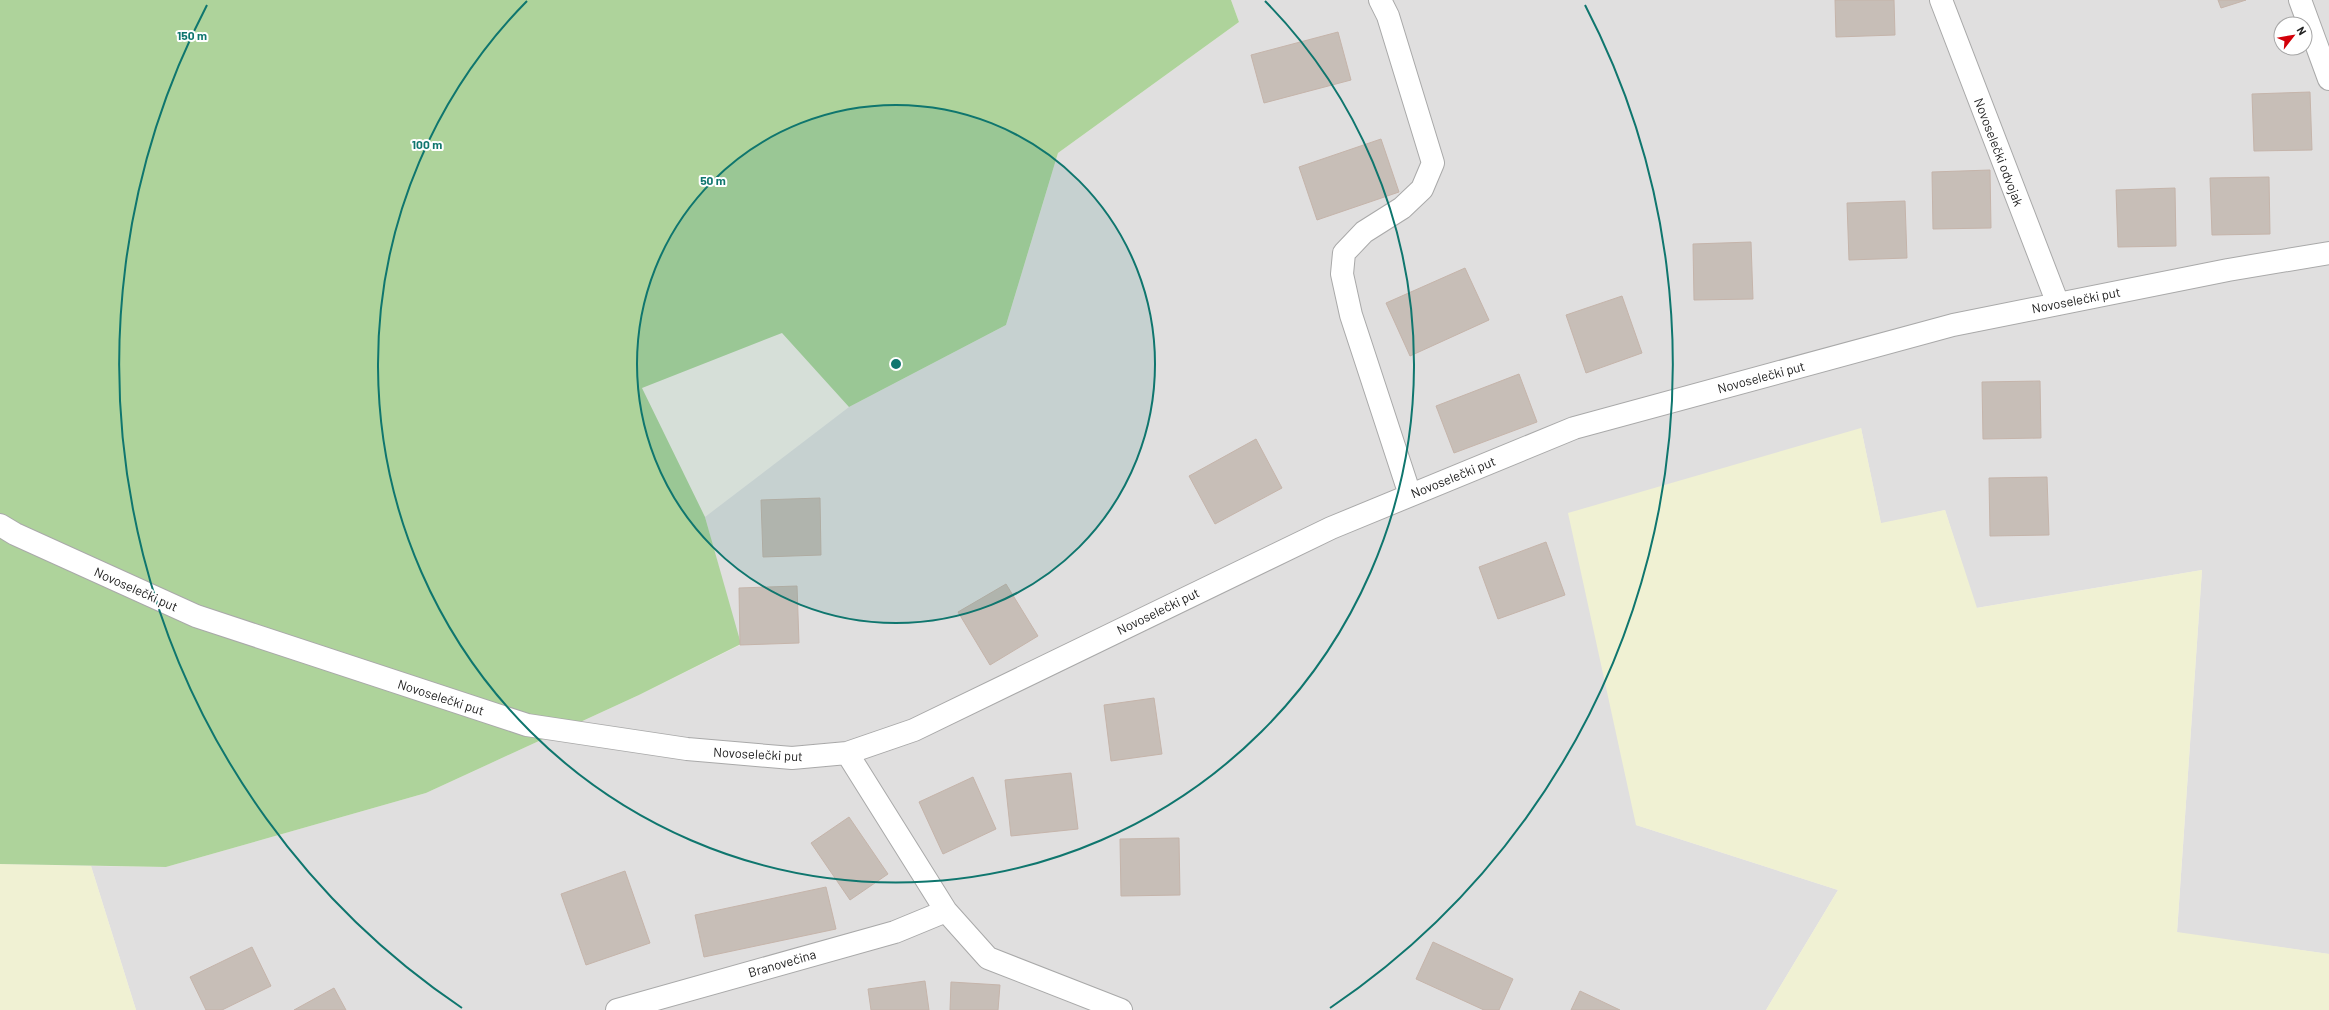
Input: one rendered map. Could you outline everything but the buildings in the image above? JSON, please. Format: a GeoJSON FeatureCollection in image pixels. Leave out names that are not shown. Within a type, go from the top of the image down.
{"type":"FeatureCollection","features":[{"type":"Feature","properties":{"kind":"street"},"geometry":{"type":"LineString","coordinates":[[1380,0],[1388,16],[1433,163],[1422,189],[1402,208],[1364,232],[1344,253],[1342,274],[1351,315],[1410,495]]}},
{"type":"Feature","properties":{"kind":"street","name":"Novoselečki odvojak"},"geometry":{"type":"LineString","coordinates":[[1941,0],[2058,304]]}},
{"type":"Feature","properties":{"kind":"street"},"geometry":{"type":"LineString","coordinates":[[2300,0],[2329,79]]}},
{"type":"Feature","properties":{"kind":"street","name":"Novoselečki put"},"geometry":{"type":"LineString","coordinates":[[0,525],[15,534],[196,616],[527,726],[687,749],[792,758],[847,753],[914,730],[1331,528],[1574,428],[1953,325],[2228,270],[2329,253]]}},
{"type":"Feature","properties":{"kind":"street"},"geometry":{"type":"LineString","coordinates":[[847,753],[946,911],[988,958],[1121,1010]]}},
{"type":"Feature","properties":{"kind":"street","name":"Branovečina"},"geometry":{"type":"LineString","coordinates":[[618,1010],[895,932],[946,911]]}},
{"type":"Feature","properties":{"kind":"shaded area"},"geometry":{"type":"Polygon","coordinates":[[[1231,0],[2329,0],[2329,954],[2177,933],[2202,570],[1976,608],[1945,510],[1881,524],[1861,428],[1636,825],[1838,890],[1766,1010],[136,1010],[91,866],[166,867],[426,793],[639,695],[740,645],[705,517],[849,407],[1006,325],[1058,153],[1239,22],[1231,0]]]}},
{"type":"Feature","properties":{"kind":"green space"},"geometry":{"type":"Polygon","coordinates":[[[0,0],[1231,0],[1239,22],[1058,153],[1006,325],[849,407],[782,333],[642,388],[705,517],[741,644],[639,695],[426,793],[166,867],[0,864],[0,0]]]}},
{"type":"Feature","properties":{"kind":"green space"},"geometry":{"type":"Polygon","coordinates":[[[1861,428],[1881,523],[1945,510],[1977,608],[2202,570],[2177,932],[2329,954],[2329,1010],[1766,1010],[1838,890],[1636,825],[1568,513],[1861,428]]]}},
{"type":"Feature","properties":{"kind":"green space"},"geometry":{"type":"Polygon","coordinates":[[[0,864],[91,866],[136,1010],[0,1010],[0,864]]]}}]}
